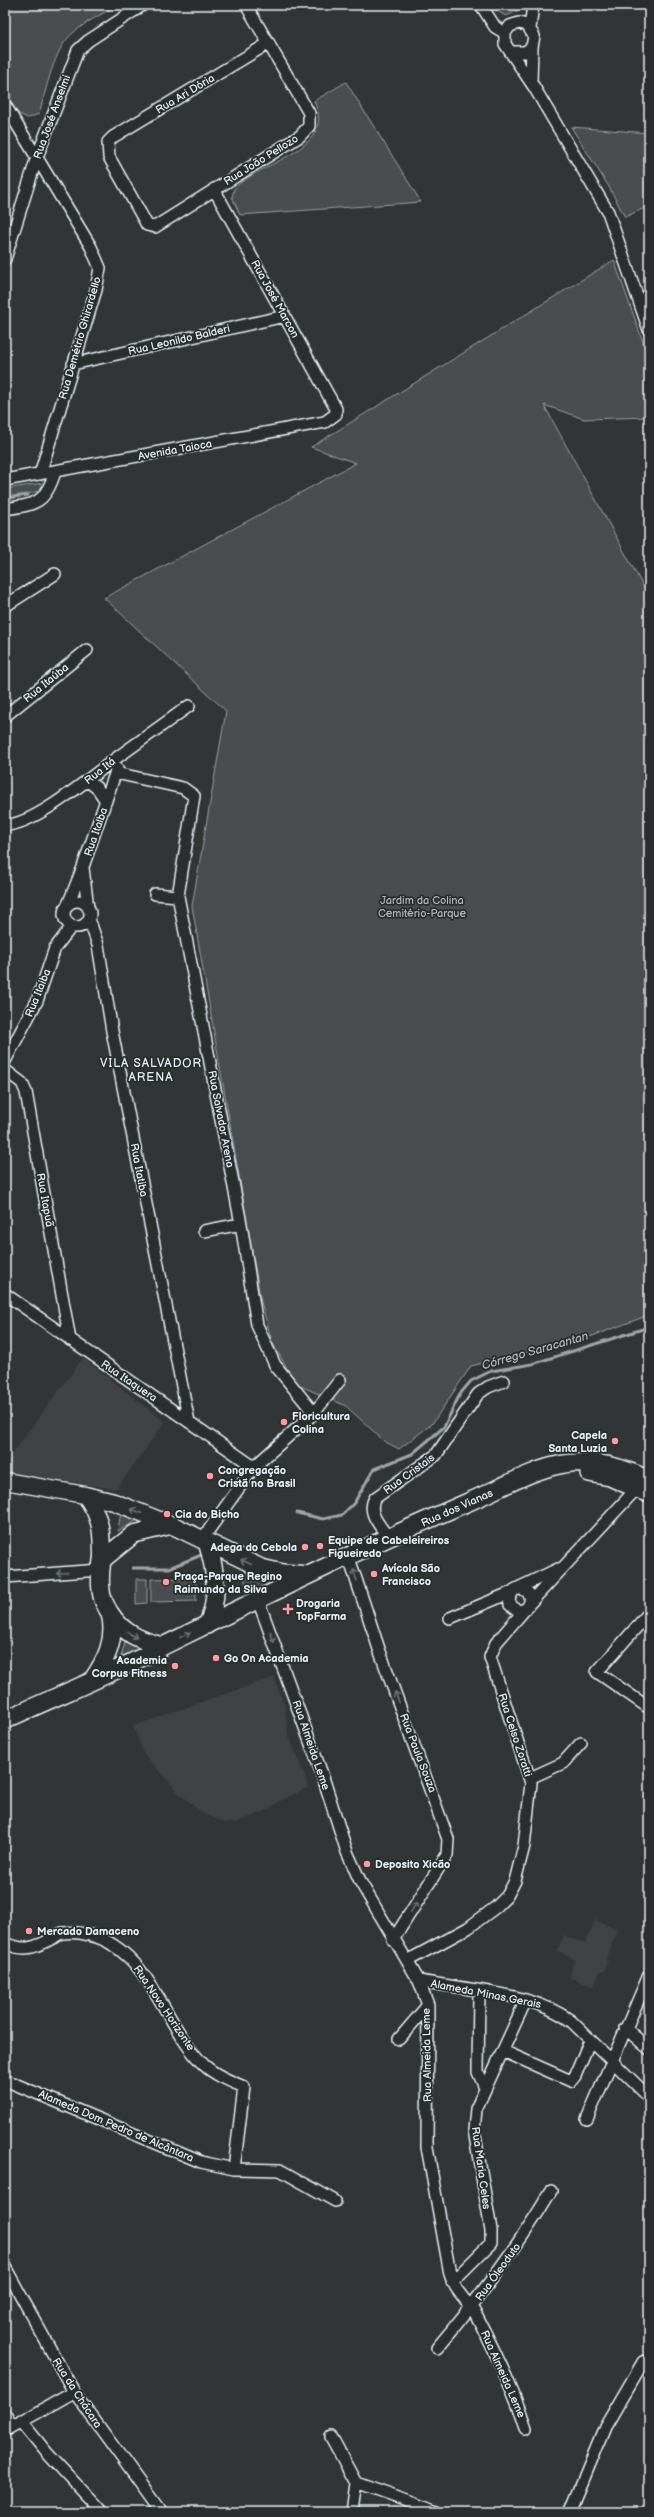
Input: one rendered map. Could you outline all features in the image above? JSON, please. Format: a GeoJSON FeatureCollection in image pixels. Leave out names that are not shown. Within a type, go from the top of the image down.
{"type":"FeatureCollection","features":[{"type":"Feature","properties":{"kind":"main road","name":"Rua dos Vianas"},"geometry":{"type":"LineString","coordinates":[[207,1626],[311,1575],[540,1472],[597,1474],[645,1485]]}},
{"type":"Feature","properties":{"kind":"main road"},"geometry":{"type":"LineString","coordinates":[[163,1646],[140,1639],[128,1633],[110,1613],[103,1600],[101,1565],[134,1534],[172,1525],[266,1570],[311,1575]]}},
{"type":"Feature","properties":{"kind":"main road"},"geometry":{"type":"LineString","coordinates":[[5,1720],[75,1687],[91,1683],[120,1670],[163,1646],[207,1626],[214,1607],[216,1582],[214,1566],[205,1540]]}},
{"type":"Feature","properties":{"kind":"main road"},"geometry":{"type":"LineString","coordinates":[[91,1683],[107,1658],[111,1635],[110,1613]]}},
{"type":"Feature","properties":{"kind":"street","name":"Rua José Anselmi"},"geometry":{"type":"LineString","coordinates":[[5,259],[37,158],[78,50],[88,40],[143,5]]}},
{"type":"Feature","properties":{"kind":"street","name":"Rua João Pellozo"},"geometry":{"type":"LineString","coordinates":[[155,227],[300,136],[309,126],[309,113],[246,5]]}},
{"type":"Feature","properties":{"kind":"street"},"geometry":{"type":"LineString","coordinates":[[481,5],[495,27],[505,34]]}},
{"type":"Feature","properties":{"kind":"street"},"geometry":{"type":"LineString","coordinates":[[530,28],[533,5]]}},
{"type":"Feature","properties":{"kind":"street"},"geometry":{"type":"LineString","coordinates":[[531,83],[532,47],[534,36],[530,28],[524,24],[514,24],[505,34],[505,44],[512,52],[608,212],[649,330]]}},
{"type":"Feature","properties":{"kind":"street","name":"Rua Ari Dória"},"geometry":{"type":"LineString","coordinates":[[155,227],[147,225],[109,158],[107,149],[108,142],[113,137],[269,43]]}},
{"type":"Feature","properties":{"kind":"street"},"geometry":{"type":"LineString","coordinates":[[512,52],[525,52],[532,47]]}},
{"type":"Feature","properties":{"kind":"street","name":"Rua Demétrio Ghirardello"},"geometry":{"type":"LineString","coordinates":[[5,105],[91,247],[100,268],[96,290],[40,474]]}},
{"type":"Feature","properties":{"kind":"street","name":"Rua José Marcon"},"geometry":{"type":"LineString","coordinates":[[214,189],[336,408]]}},
{"type":"Feature","properties":{"kind":"street","name":"Rua Leonildo Balderi"},"geometry":{"type":"LineString","coordinates":[[73,364],[284,316]]}},
{"type":"Feature","properties":{"kind":"street","name":"Avenida Taioca"},"geometry":{"type":"LineString","coordinates":[[5,480],[325,422],[336,414],[336,408]]}},
{"type":"Feature","properties":{"kind":"street"},"geometry":{"type":"LineString","coordinates":[[5,509],[28,505],[45,496],[55,472]]}},
{"type":"Feature","properties":{"kind":"street"},"geometry":{"type":"LineString","coordinates":[[5,606],[55,574]]}},
{"type":"Feature","properties":{"kind":"street","name":"Rua Itaúba"},"geometry":{"type":"LineString","coordinates":[[5,716],[86,650]]}},
{"type":"Feature","properties":{"kind":"street","name":"Rua Itá"},"geometry":{"type":"LineString","coordinates":[[5,825],[11,825],[30,817],[88,781],[120,755],[189,706]]}},
{"type":"Feature","properties":{"kind":"street","name":"Rua Italba"},"geometry":{"type":"LineString","coordinates":[[55,948],[66,911],[116,773],[120,755]]}},
{"type":"Feature","properties":{"kind":"street","name":"Rua Salvador Arena"},"geometry":{"type":"LineString","coordinates":[[116,773],[182,788],[194,796],[178,896],[241,1224],[256,1325],[275,1365],[314,1413]]}},
{"type":"Feature","properties":{"kind":"street"},"geometry":{"type":"LineString","coordinates":[[88,781],[98,789],[106,801]]}},
{"type":"Feature","properties":{"kind":"street","name":"Rua Itatiba"},"geometry":{"type":"LineString","coordinates":[[83,867],[89,914],[98,946],[112,1031],[189,1422]]}},
{"type":"Feature","properties":{"kind":"street"},"geometry":{"type":"LineString","coordinates":[[155,894],[178,896]]}},
{"type":"Feature","properties":{"kind":"street"},"geometry":{"type":"LineString","coordinates":[[78,902],[89,914],[82,926],[72,926],[66,911],[78,902]]}},
{"type":"Feature","properties":{"kind":"street","name":"Rua Itaiba"},"geometry":{"type":"LineString","coordinates":[[5,1061],[37,1001],[55,948],[72,926]]}},
{"type":"Feature","properties":{"kind":"street","name":"Rua Itapuã"},"geometry":{"type":"LineString","coordinates":[[5,1070],[22,1083],[26,1092],[70,1340]]}},
{"type":"Feature","properties":{"kind":"street"},"geometry":{"type":"LineString","coordinates":[[204,1231],[241,1224]]}},
{"type":"Feature","properties":{"kind":"street","name":"Rua Itaquera"},"geometry":{"type":"LineString","coordinates":[[5,1294],[254,1467]]}},
{"type":"Feature","properties":{"kind":"street"},"geometry":{"type":"LineString","coordinates":[[205,1540],[254,1467],[314,1413],[340,1380]]}},
{"type":"Feature","properties":{"kind":"street","name":"Rua Cristais"},"geometry":{"type":"LineString","coordinates":[[389,1539],[373,1515],[371,1509],[375,1498],[436,1456],[478,1394],[488,1387],[504,1381]]}},
{"type":"Feature","properties":{"kind":"street"},"geometry":{"type":"LineString","coordinates":[[5,1481],[85,1495],[125,1506],[172,1525]]}},
{"type":"Feature","properties":{"kind":"street","name":"Rua Celso Zoratti"},"geometry":{"type":"LineString","coordinates":[[407,1961],[468,1928],[496,1907],[507,1896],[515,1881],[524,1846],[531,1795],[530,1778],[490,1657],[496,1643],[563,1567],[645,1485]]}},
{"type":"Feature","properties":{"kind":"street"},"geometry":{"type":"LineString","coordinates":[[5,1577],[101,1565],[102,1541],[97,1511],[85,1495]]}},
{"type":"Feature","properties":{"kind":"street","name":"Rua Paula Souza"},"geometry":{"type":"LineString","coordinates":[[349,1558],[379,1649],[448,1839],[447,1855],[393,1940]]}},
{"type":"Feature","properties":{"kind":"street"},"geometry":{"type":"LineString","coordinates":[[450,1618],[563,1567]]}},
{"type":"Feature","properties":{"kind":"street"},"geometry":{"type":"LineString","coordinates":[[514,1590],[526,1591],[530,1596],[528,1606],[519,1610],[512,1608],[509,1602],[514,1590]]}},
{"type":"Feature","properties":{"kind":"street","name":"Rua Almeida Leme"},"geometry":{"type":"LineString","coordinates":[[258,1600],[326,1788],[347,1852],[361,1882],[393,1940],[419,1981],[428,2005],[427,2147],[454,2286],[469,2304],[500,2364],[526,2428]]}},
{"type":"Feature","properties":{"kind":"street"},"geometry":{"type":"LineString","coordinates":[[649,1613],[597,1672],[649,1708]]}},
{"type":"Feature","properties":{"kind":"street"},"geometry":{"type":"LineString","coordinates":[[530,1778],[563,1763],[581,1743]]}},
{"type":"Feature","properties":{"kind":"street","name":"Rua Novo Horizonte"},"geometry":{"type":"LineString","coordinates":[[5,1943],[26,1950],[40,1946],[62,1932],[84,1934],[100,1938],[128,1956],[156,1993],[188,2045],[203,2064],[226,2079],[244,2087],[234,2169]]}},
{"type":"Feature","properties":{"kind":"street"},"geometry":{"type":"LineString","coordinates":[[586,2119],[609,2058],[625,2028],[649,1975]]}},
{"type":"Feature","properties":{"kind":"street","name":"Alameda Minas Gerais"},"geometry":{"type":"LineString","coordinates":[[419,1981],[526,2000],[559,2012],[649,2097]]}},
{"type":"Feature","properties":{"kind":"street"},"geometry":{"type":"LineString","coordinates":[[479,1992],[478,2072],[485,2088]]}},
{"type":"Feature","properties":{"kind":"street","name":"Rua Maria Celes"},"geometry":{"type":"LineString","coordinates":[[454,2286],[488,2248],[492,2238],[474,2130],[476,2109],[526,2000]]}},
{"type":"Feature","properties":{"kind":"street"},"geometry":{"type":"LineString","coordinates":[[398,2039],[428,2005]]}},
{"type":"Feature","properties":{"kind":"street"},"geometry":{"type":"LineString","coordinates":[[625,2028],[649,2049]]}},
{"type":"Feature","properties":{"kind":"street"},"geometry":{"type":"LineString","coordinates":[[503,2051],[570,2080],[575,2076],[592,2042]]}},
{"type":"Feature","properties":{"kind":"street","name":"Alameda Dom Pedro de Alcântara"},"geometry":{"type":"LineString","coordinates":[[5,2080],[175,2153],[202,2162],[234,2169],[280,2170],[290,2174],[335,2201]]}},
{"type":"Feature","properties":{"kind":"street","name":"Rua Óleoduto"},"geometry":{"type":"LineString","coordinates":[[437,2348],[469,2304],[519,2244],[551,2191]]}},
{"type":"Feature","properties":{"kind":"street","name":"Rua da Chácara"},"geometry":{"type":"LineString","coordinates":[[5,2267],[74,2392],[161,2512]]}},
{"type":"Feature","properties":{"kind":"street"},"geometry":{"type":"LineString","coordinates":[[570,2512],[604,2427],[643,2362],[649,2361]]}},
{"type":"Feature","properties":{"kind":"street"},"geometry":{"type":"LineString","coordinates":[[13,2426],[54,2405],[74,2392]]}},
{"type":"Feature","properties":{"kind":"street"},"geometry":{"type":"LineString","coordinates":[[5,2414],[13,2426],[47,2453],[102,2512]]}},
{"type":"Feature","properties":{"kind":"street"},"geometry":{"type":"LineString","coordinates":[[331,2437],[336,2451],[356,2483],[438,2512]]}},
{"type":"Feature","properties":{"kind":"street"},"geometry":{"type":"LineString","coordinates":[[352,2512],[356,2483]]}},
{"type":"Feature","properties":{"kind":"shaded area"},"geometry":{"type":"Polygon","coordinates":[[[83,1358],[165,1422],[116,1489],[5,1472],[5,1463],[83,1358]]]}},
{"type":"Feature","properties":{"kind":"shaded area"},"geometry":{"type":"Polygon","coordinates":[[[274,1677],[285,1707],[288,1733],[309,1787],[280,1801],[266,1811],[235,1823],[224,1823],[202,1813],[179,1793],[144,1754],[133,1726],[274,1677]]]}},
{"type":"Feature","properties":{"kind":"shaded area"},"geometry":{"type":"Polygon","coordinates":[[[595,1920],[617,1930],[606,1960],[608,1962],[604,1972],[600,1971],[594,1987],[569,1977],[575,1960],[557,1950],[564,1935],[585,1944],[595,1920]]]}},
{"type":"Feature","properties":{"kind":"green space"},"geometry":{"type":"Polygon","coordinates":[[[5,5],[118,5],[84,24],[67,39],[62,46],[54,64],[39,114],[28,118],[17,113],[5,93],[5,5]]]}},
{"type":"Feature","properties":{"kind":"green space"},"geometry":{"type":"Polygon","coordinates":[[[490,5],[523,5],[518,11],[506,16],[495,10],[490,5]]]}},
{"type":"Feature","properties":{"kind":"green space"},"geometry":{"type":"Polygon","coordinates":[[[346,82],[421,202],[240,215],[232,197],[234,189],[260,170],[292,153],[306,143],[315,132],[318,118],[314,101],[346,82]]]}},
{"type":"Feature","properties":{"kind":"green space"},"geometry":{"type":"Polygon","coordinates":[[[571,127],[649,133],[649,206],[625,217],[609,187],[571,127]]]}},
{"type":"Feature","properties":{"kind":"green space","name":"Jardim da Colina Cemitério-Parque"},"geometry":{"type":"Polygon","coordinates":[[[614,260],[649,359],[649,417],[584,419],[544,405],[649,597],[649,1315],[587,1338],[471,1366],[432,1424],[399,1449],[384,1441],[346,1406],[296,1384],[272,1342],[261,1302],[192,906],[226,711],[104,598],[356,463],[311,447],[614,260]]]}},
{"type":"Feature","properties":{"kind":"green space"},"geometry":{"type":"Polygon","coordinates":[[[43,483],[45,489],[5,501],[5,489],[43,483]]]}},
{"type":"Feature","properties":{"kind":"green space"},"geometry":{"type":"Polygon","coordinates":[[[125,1514],[143,1517],[118,1531],[120,1517],[125,1514]]]}},
{"type":"Feature","properties":{"kind":"green space"},"geometry":{"type":"Polygon","coordinates":[[[246,1570],[288,1576],[249,1596],[244,1578],[246,1570]]]}},
{"type":"Feature","properties":{"kind":"green space"},"geometry":{"type":"Polygon","coordinates":[[[196,1578],[196,1601],[151,1602],[151,1579],[196,1578]]]}},
{"type":"Feature","properties":{"kind":"green space"},"geometry":{"type":"Polygon","coordinates":[[[136,1579],[147,1579],[147,1603],[136,1604],[136,1579]]]}},
{"type":"Feature","properties":{"kind":"green space"},"geometry":{"type":"Polygon","coordinates":[[[125,1642],[142,1649],[121,1657],[125,1642]]]}},
{"type":"Feature","properties":{"kind":"waterway"},"geometry":{"type":"LineString","coordinates":[[5,498],[28,495]]}},
{"type":"Feature","properties":{"kind":"waterway","name":"Córrego Saracantan"},"geometry":{"type":"LineString","coordinates":[[297,1513],[323,1519],[342,1515],[354,1503],[374,1469],[412,1454],[444,1427],[460,1394],[471,1381],[491,1371],[532,1364],[649,1327]]}},
{"type":"Feature","properties":{"kind":"waterway","name":"Córrego Saracantan"},"geometry":{"type":"LineString","coordinates":[[133,1568],[169,1568],[204,1554]]}},
{"type":"Feature","properties":{"kind":"place","name":"Floricultura Colina"},"geometry":{"type":"Point","coordinates":[284,1422]}},
{"type":"Feature","properties":{"kind":"place","name":"Capela Santa Luzia"},"geometry":{"type":"Point","coordinates":[615,1441]}},
{"type":"Feature","properties":{"kind":"place","name":"Congregação Cristã no Brasil"},"geometry":{"type":"Point","coordinates":[210,1476]}},
{"type":"Feature","properties":{"kind":"place","name":"Cia do Bicho"},"geometry":{"type":"Point","coordinates":[167,1514]}},
{"type":"Feature","properties":{"kind":"place","name":"Equipe de Cabeleireiros Figueiredo"},"geometry":{"type":"Point","coordinates":[320,1546]}},
{"type":"Feature","properties":{"kind":"place","name":"Adega do Cebola"},"geometry":{"type":"Point","coordinates":[305,1547]}},
{"type":"Feature","properties":{"kind":"place","name":"Avícola São Francisco"},"geometry":{"type":"Point","coordinates":[374,1574]}},
{"type":"Feature","properties":{"kind":"place","name":"Praça-Parque Regino Raimundo da Silva"},"geometry":{"type":"Point","coordinates":[166,1582]}},
{"type":"Feature","properties":{"kind":"place","name":"Drogaria TopFarma"},"geometry":{"type":"Point","coordinates":[288,1609]}},
{"type":"Feature","properties":{"kind":"place","name":"Go On Academia"},"geometry":{"type":"Point","coordinates":[216,1658]}},
{"type":"Feature","properties":{"kind":"place","name":"Academia Corpus Fitness"},"geometry":{"type":"Point","coordinates":[175,1666]}},
{"type":"Feature","properties":{"kind":"place","name":"Deposito Xicão"},"geometry":{"type":"Point","coordinates":[367,1864]}},
{"type":"Feature","properties":{"kind":"place","name":"Mercado Damaceno"},"geometry":{"type":"Point","coordinates":[29,1931]}},
{"type":"Feature","properties":{"kind":"district","name":"VILA SALVADOR ARENA"},"geometry":{"type":"Point","coordinates":[151,1070]}}]}
